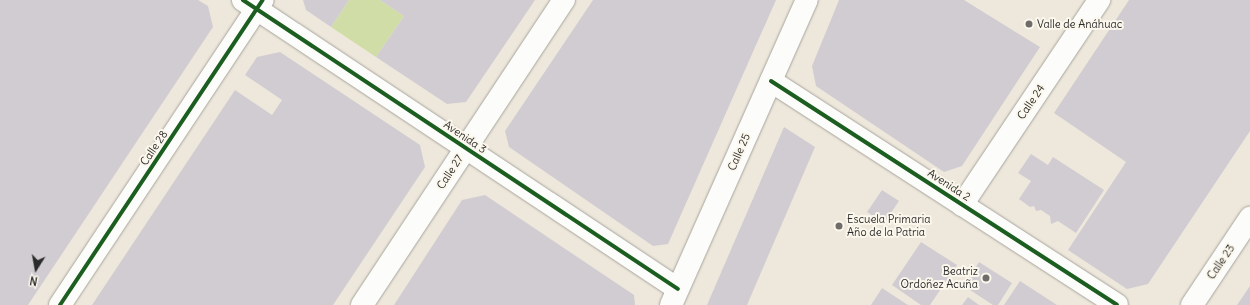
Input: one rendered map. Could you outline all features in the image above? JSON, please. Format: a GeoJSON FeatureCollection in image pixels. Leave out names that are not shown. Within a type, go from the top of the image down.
{"type":"FeatureCollection","features":[{"type":"Feature","properties":{"kind":"street","name":"Calle 27"},"geometry":{"type":"LineString","coordinates":[[362,305],[564,0]]}},
{"type":"Feature","properties":{"kind":"street","name":"Calle 25"},"geometry":{"type":"LineString","coordinates":[[674,297],[807,0]]}},
{"type":"Feature","properties":{"kind":"street","name":"Calle 24"},"geometry":{"type":"LineString","coordinates":[[962,205],[1099,0]]}},
{"type":"Feature","properties":{"kind":"street","name":"Avenida 3"},"geometry":{"type":"LineString","coordinates":[[254,3],[466,148],[674,297]]}},
{"type":"Feature","properties":{"kind":"street","name":"Calle 28"},"geometry":{"type":"LineString","coordinates":[[60,305],[254,3]]}},
{"type":"Feature","properties":{"kind":"street","name":"Avenida 2"},"geometry":{"type":"LineString","coordinates":[[770,81],[1117,305]]}},
{"type":"Feature","properties":{"kind":"street","name":"Calle 23"},"geometry":{"type":"LineString","coordinates":[[1192,305],[1250,218]]}},
{"type":"Feature","properties":{"kind":"green space"},"geometry":{"type":"Polygon","coordinates":[[[349,0],[380,0],[404,16],[376,57],[331,27],[349,0]]]}},
{"type":"Feature","properties":{"kind":"building"},"geometry":{"type":"Polygon","coordinates":[[[0,0],[198,0],[208,6],[213,27],[28,305],[0,305],[0,0]]]}},
{"type":"Feature","properties":{"kind":"building"},"geometry":{"type":"Polygon","coordinates":[[[303,0],[349,0],[331,27],[306,10],[303,0]]]}},
{"type":"Feature","properties":{"kind":"building"},"geometry":{"type":"Polygon","coordinates":[[[380,0],[535,0],[466,102],[447,104],[376,57],[404,16],[380,0]]]}},
{"type":"Feature","properties":{"kind":"building"},"geometry":{"type":"Polygon","coordinates":[[[593,0],[776,0],[668,244],[653,246],[509,147],[505,131],[593,0]]]}},
{"type":"Feature","properties":{"kind":"building"},"geometry":{"type":"Polygon","coordinates":[[[839,0],[964,0],[1040,47],[962,166],[944,172],[816,86],[812,66],[839,0]]]}},
{"type":"Feature","properties":{"kind":"building"},"geometry":{"type":"Polygon","coordinates":[[[1129,0],[1250,0],[1250,131],[1148,284],[1127,289],[1068,250],[1126,162],[1054,113],[1129,0]]]}},
{"type":"Feature","properties":{"kind":"building"},"geometry":{"type":"Polygon","coordinates":[[[280,52],[420,145],[425,167],[333,305],[92,305],[235,90],[272,115],[282,100],[245,75],[257,57],[280,52]]]}},
{"type":"Feature","properties":{"kind":"building"},"geometry":{"type":"Polygon","coordinates":[[[784,127],[815,147],[747,305],[707,305],[784,127]]]}},
{"type":"Feature","properties":{"kind":"building"},"geometry":{"type":"Polygon","coordinates":[[[1031,154],[1048,165],[1053,157],[1104,190],[1076,233],[1058,221],[1051,224],[1050,216],[1041,210],[1036,211],[1034,206],[1030,207],[1019,199],[1031,181],[1018,173],[1031,154]]]}},
{"type":"Feature","properties":{"kind":"building"},"geometry":{"type":"Polygon","coordinates":[[[882,190],[899,201],[884,223],[867,212],[882,190]]]}},
{"type":"Feature","properties":{"kind":"building"},"geometry":{"type":"Polygon","coordinates":[[[485,195],[634,295],[635,305],[394,305],[462,200],[485,195]]]}},
{"type":"Feature","properties":{"kind":"building"},"geometry":{"type":"Polygon","coordinates":[[[921,242],[957,265],[930,305],[921,305],[892,285],[921,242]]]}},
{"type":"Feature","properties":{"kind":"building"},"geometry":{"type":"Polygon","coordinates":[[[979,262],[1012,283],[998,305],[993,305],[964,286],[979,262]]]}},
{"type":"Feature","properties":{"kind":"building"},"geometry":{"type":"Polygon","coordinates":[[[1020,281],[1057,305],[1004,305],[1020,281]]]}},
{"type":"Feature","properties":{"kind":"building"},"geometry":{"type":"Polygon","coordinates":[[[1250,286],[1250,305],[1237,305],[1250,286]]]}},
{"type":"Feature","properties":{"kind":"building"},"geometry":{"type":"Polygon","coordinates":[[[882,288],[908,305],[871,305],[882,288]]]}},
{"type":"Feature","properties":{"kind":"building"},"geometry":{"type":"Polygon","coordinates":[[[968,297],[979,305],[962,305],[968,297]]]}},
{"type":"Feature","properties":{"kind":"cycle path"},"geometry":{"type":"LineString","coordinates":[[243,0],[678,289]]}},
{"type":"Feature","properties":{"kind":"cycle path"},"geometry":{"type":"LineString","coordinates":[[60,305],[263,0]]}},
{"type":"Feature","properties":{"kind":"cycle path"},"geometry":{"type":"LineString","coordinates":[[771,81],[1117,305]]}},
{"type":"Feature","properties":{"kind":"place","name":"Valle de Anáhuac"},"geometry":{"type":"Point","coordinates":[1029,24]}},
{"type":"Feature","properties":{"kind":"place","name":"Escuela Primaria Año de la Patria"},"geometry":{"type":"Point","coordinates":[839,226]}},
{"type":"Feature","properties":{"kind":"place","name":"Beatriz Ordoñez Acuña"},"geometry":{"type":"Point","coordinates":[986,278]}}]}
